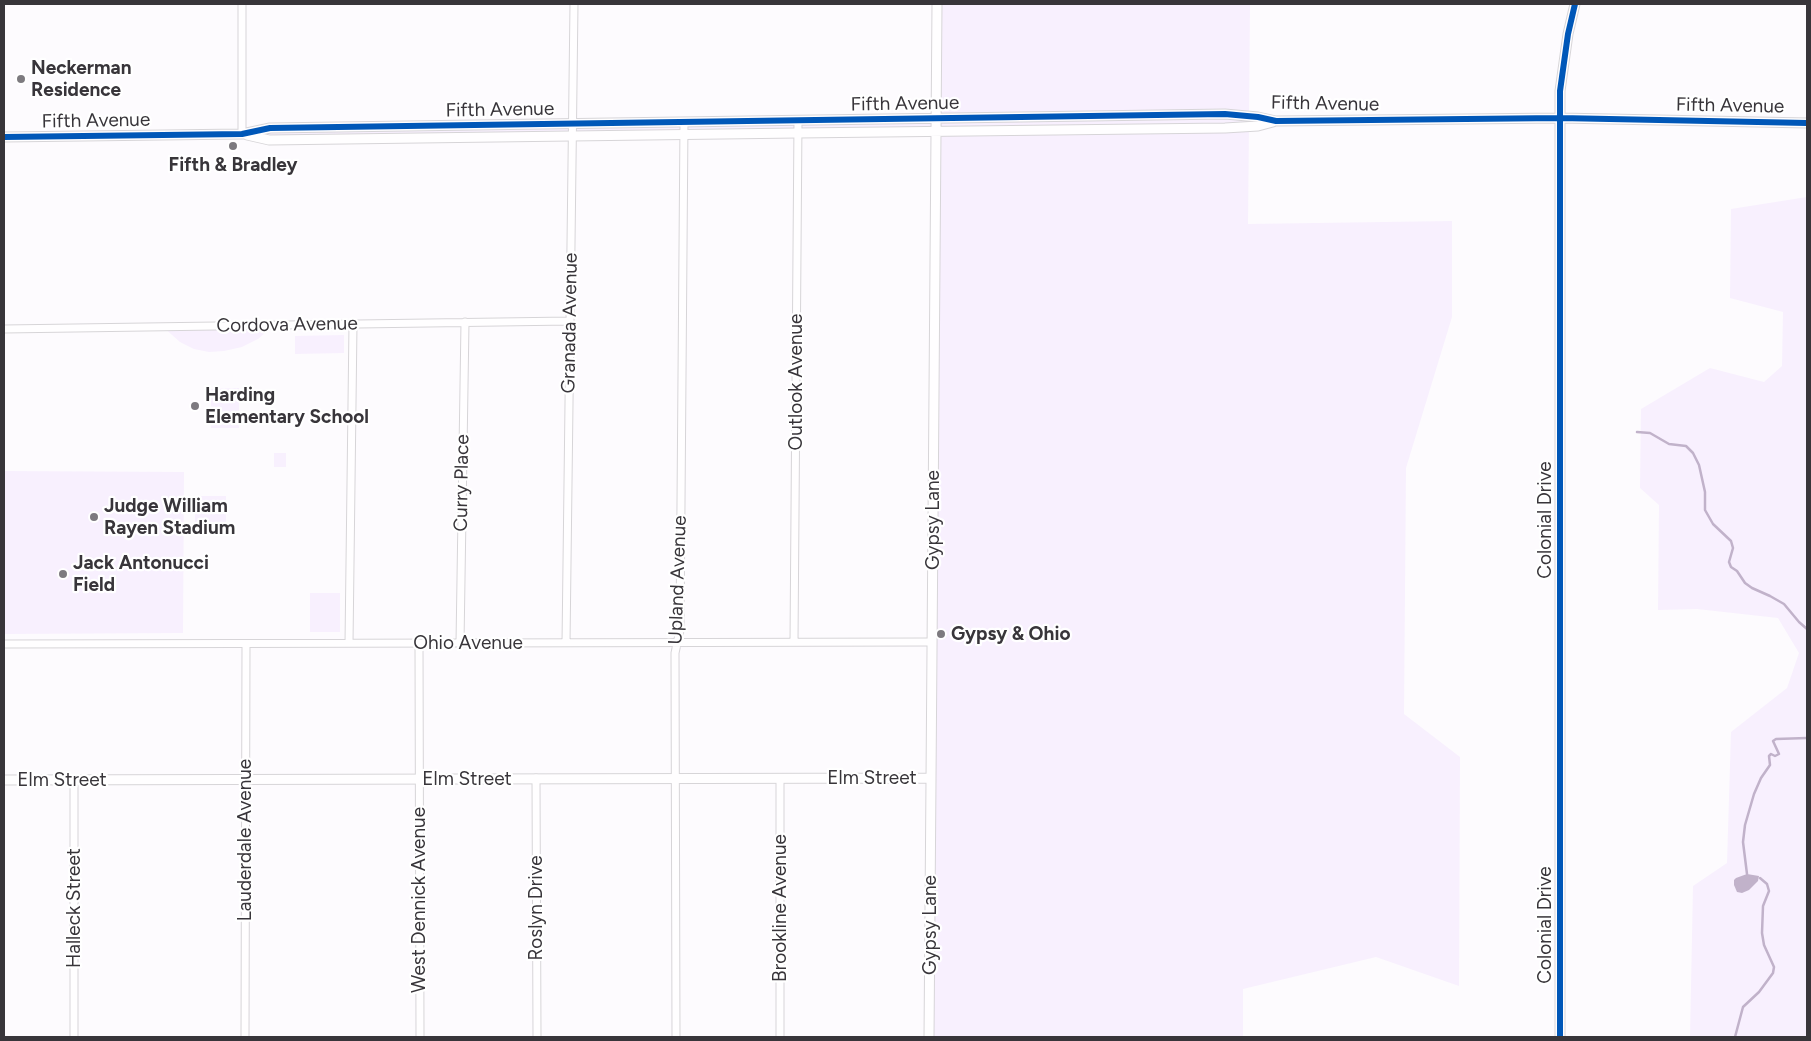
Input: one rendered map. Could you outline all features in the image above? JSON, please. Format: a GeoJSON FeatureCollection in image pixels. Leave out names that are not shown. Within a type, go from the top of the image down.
{"type":"FeatureCollection","features":[{"type":"Feature","properties":{"kind":"street"},"geometry":{"type":"LineString","coordinates":[[242,4],[242,134]]}},
{"type":"Feature","properties":{"kind":"street","name":"Granada Avenue"},"geometry":{"type":"LineString","coordinates":[[566,643],[574,4]]}},
{"type":"Feature","properties":{"kind":"street","name":"Gypsy Lane"},"geometry":{"type":"LineString","coordinates":[[929,1037],[937,4]]}},
{"type":"Feature","properties":{"kind":"street","name":"Colonial Drive"},"geometry":{"type":"LineString","coordinates":[[1560,1037],[1560,118],[1561,74],[1575,4]]}},
{"type":"Feature","properties":{"kind":"street","name":"Fifth Avenue"},"geometry":{"type":"LineString","coordinates":[[4,137],[242,134],[270,128],[1225,114],[1258,117],[1276,121],[1560,118],[1807,123]]}},
{"type":"Feature","properties":{"kind":"street","name":"Outlook Avenue"},"geometry":{"type":"LineString","coordinates":[[794,642],[798,121]]}},
{"type":"Feature","properties":{"kind":"street","name":"Fifth Avenue"},"geometry":{"type":"LineString","coordinates":[[242,134],[269,140],[684,135],[1225,128],[1258,126],[1276,121]]}},
{"type":"Feature","properties":{"kind":"street","name":"Upland Avenue"},"geometry":{"type":"LineString","coordinates":[[676,1037],[675,653],[678,643],[680,610],[684,122]]}},
{"type":"Feature","properties":{"kind":"street","name":"Cordova Avenue"},"geometry":{"type":"LineString","coordinates":[[4,329],[570,321]]}},
{"type":"Feature","properties":{"kind":"street","name":"Curry Place"},"geometry":{"type":"LineString","coordinates":[[460,643],[465,322]]}},
{"type":"Feature","properties":{"kind":"street"},"geometry":{"type":"LineString","coordinates":[[349,643],[353,324]]}},
{"type":"Feature","properties":{"kind":"street","name":"Ohio Avenue"},"geometry":{"type":"LineString","coordinates":[[4,644],[932,642]]}},
{"type":"Feature","properties":{"kind":"street","name":"West Dennick Avenue"},"geometry":{"type":"LineString","coordinates":[[419,643],[420,1037]]}},
{"type":"Feature","properties":{"kind":"street","name":"Lauderdale Avenue"},"geometry":{"type":"LineString","coordinates":[[245,1037],[246,644]]}},
{"type":"Feature","properties":{"kind":"street","name":"Roslyn Drive"},"geometry":{"type":"LineString","coordinates":[[536,778],[536,1037]]}},
{"type":"Feature","properties":{"kind":"street","name":"Brookline Avenue"},"geometry":{"type":"LineString","coordinates":[[780,778],[780,1037]]}},
{"type":"Feature","properties":{"kind":"street","name":"Elm Street"},"geometry":{"type":"LineString","coordinates":[[4,780],[931,778]]}},
{"type":"Feature","properties":{"kind":"street","name":"Halleck Street"},"geometry":{"type":"LineString","coordinates":[[74,780],[74,1037]]}},
{"type":"Feature","properties":{"kind":"shaded area"},"geometry":{"type":"Polygon","coordinates":[[[937,4],[1250,4],[1249,116],[1276,121],[1249,126],[1248,224],[1452,221],[1452,317],[1406,468],[1404,714],[1460,757],[1459,986],[1376,957],[1243,989],[1243,1037],[929,1037],[936,131],[269,140],[242,134],[270,128],[936,117],[937,4]]]}},
{"type":"Feature","properties":{"kind":"shaded area"},"geometry":{"type":"Polygon","coordinates":[[[1807,197],[1807,1037],[1690,1037],[1693,886],[1727,863],[1731,732],[1787,688],[1799,653],[1778,618],[1697,609],[1658,610],[1659,505],[1640,488],[1641,409],[1710,368],[1764,382],[1782,366],[1783,312],[1730,298],[1731,209],[1807,197]]]}},
{"type":"Feature","properties":{"kind":"shaded area"},"geometry":{"type":"Polygon","coordinates":[[[274,325],[258,339],[242,347],[209,352],[194,349],[180,342],[163,327],[274,325]]]}},
{"type":"Feature","properties":{"kind":"shaded area"},"geometry":{"type":"Polygon","coordinates":[[[344,335],[344,353],[295,354],[295,336],[344,335]]]}},
{"type":"Feature","properties":{"kind":"shaded area"},"geometry":{"type":"Polygon","coordinates":[[[239,388],[239,428],[211,428],[211,389],[239,388]]]}},
{"type":"Feature","properties":{"kind":"shaded area"},"geometry":{"type":"Polygon","coordinates":[[[274,453],[286,453],[286,467],[274,467],[274,453]]]}},
{"type":"Feature","properties":{"kind":"shaded area","name":"Judge William Rayen Stadium"},"geometry":{"type":"Polygon","coordinates":[[[4,471],[184,472],[183,633],[4,634],[4,471]]]}},
{"type":"Feature","properties":{"kind":"shaded area"},"geometry":{"type":"Polygon","coordinates":[[[195,496],[226,496],[226,532],[195,532],[195,496]]]}},
{"type":"Feature","properties":{"kind":"shaded area"},"geometry":{"type":"Polygon","coordinates":[[[310,593],[340,593],[340,632],[310,632],[310,593]]]}},
{"type":"Feature","properties":{"kind":"shaded area"},"geometry":{"type":"Polygon","coordinates":[[[1747,874],[1759,876],[1758,881],[1749,890],[1742,893],[1737,892],[1734,880],[1747,874]]]}},
{"type":"Feature","properties":{"kind":"waterway"},"geometry":{"type":"LineString","coordinates":[[1637,432],[1650,433],[1669,444],[1686,446],[1693,453],[1699,465],[1705,492],[1705,510],[1713,524],[1731,541],[1733,548],[1729,562],[1731,567],[1752,588],[1784,604],[1807,629]]}},
{"type":"Feature","properties":{"kind":"waterway"},"geometry":{"type":"LineString","coordinates":[[1747,874],[1743,842],[1745,825],[1754,794],[1761,778],[1770,765],[1769,756],[1771,754],[1775,756],[1779,754],[1773,741],[1776,739],[1807,738]]}},
{"type":"Feature","properties":{"kind":"waterway"},"geometry":{"type":"LineString","coordinates":[[1735,1037],[1743,1007],[1759,992],[1773,973],[1774,967],[1764,945],[1762,933],[1763,906],[1769,891],[1767,884],[1760,878]]}},
{"type":"Feature","properties":{"kind":"cycle path"},"geometry":{"type":"LineString","coordinates":[[1560,1037],[1560,91],[1568,34],[1575,4]]}},
{"type":"Feature","properties":{"kind":"cycle path"},"geometry":{"type":"LineString","coordinates":[[4,137],[242,134],[270,128],[1225,114],[1258,117],[1276,121],[1560,118],[1807,123]]}},
{"type":"Feature","properties":{"kind":"place","name":"Neckerman Residence"},"geometry":{"type":"Point","coordinates":[21,79]}},
{"type":"Feature","properties":{"kind":"place","name":"Fifth & Bradley"},"geometry":{"type":"Point","coordinates":[233,146]}},
{"type":"Feature","properties":{"kind":"place","name":"Harding Elementary School"},"geometry":{"type":"Point","coordinates":[195,406]}},
{"type":"Feature","properties":{"kind":"place","name":"Judge William Rayen Stadium"},"geometry":{"type":"Point","coordinates":[94,517]}},
{"type":"Feature","properties":{"kind":"place","name":"Jack Antonucci Field"},"geometry":{"type":"Point","coordinates":[63,574]}},
{"type":"Feature","properties":{"kind":"place","name":"Gypsy & Ohio"},"geometry":{"type":"Point","coordinates":[941,634]}}]}
